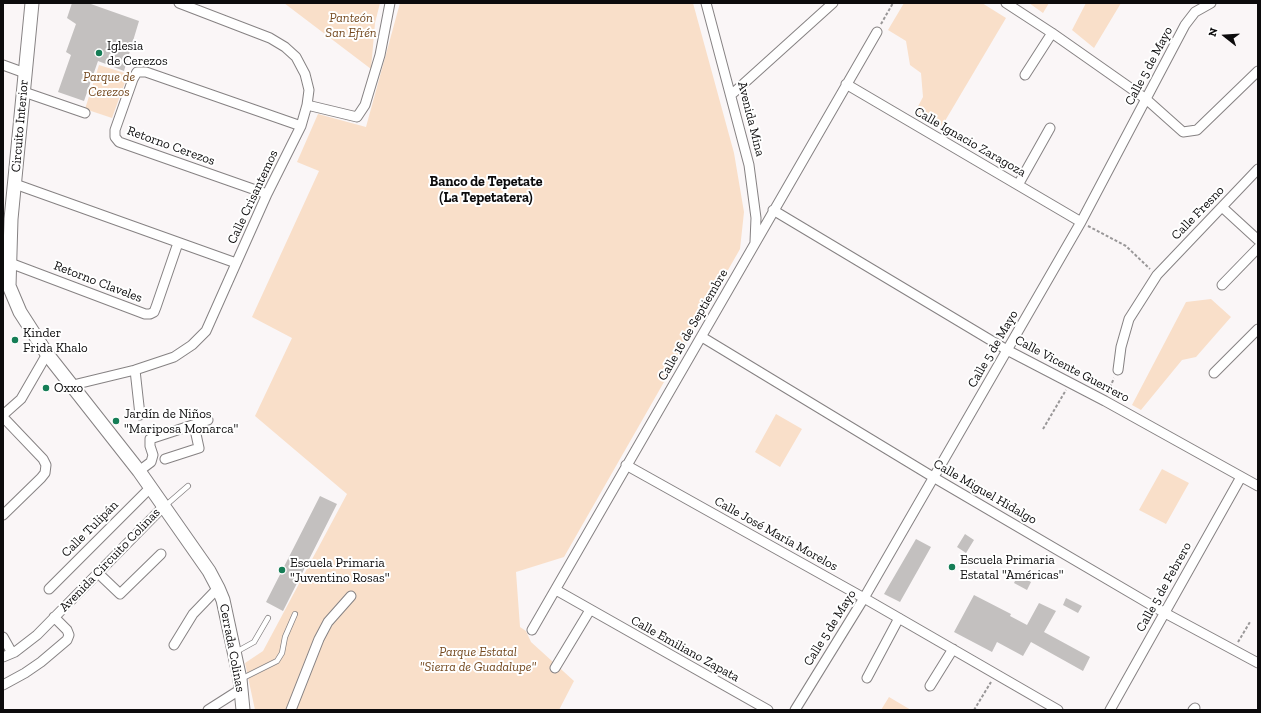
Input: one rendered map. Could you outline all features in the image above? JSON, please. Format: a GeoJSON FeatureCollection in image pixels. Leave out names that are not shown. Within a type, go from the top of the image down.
{"type":"FeatureCollection","features":[{"type":"Feature","properties":{"kind":"main road","name":"Circuito Interior"},"geometry":{"type":"LineString","coordinates":[[32,3],[15,184],[7,218],[10,263],[8,293],[47,354]]}},
{"type":"Feature","properties":{"kind":"main road","name":"Avenida Circuito Colinas"},"geometry":{"type":"LineString","coordinates":[[47,354],[73,385],[139,471],[163,507]]}},
{"type":"Feature","properties":{"kind":"main road","name":"Cerrada Colinas"},"geometry":{"type":"LineString","coordinates":[[163,507],[209,571],[224,600],[240,684],[243,710]]}},
{"type":"Feature","properties":{"kind":"street","name":"Calle Crisantemos"},"geometry":{"type":"LineString","coordinates":[[73,385],[134,370],[174,356],[192,345],[206,330],[267,194],[301,126],[307,105],[309,90],[305,74],[296,56],[285,47],[270,38],[179,3]]}},
{"type":"Feature","properties":{"kind":"street"},"geometry":{"type":"LineString","coordinates":[[307,105],[357,117],[365,105],[380,54],[390,3]]}},
{"type":"Feature","properties":{"kind":"street","name":"Avenida Mina"},"geometry":{"type":"LineString","coordinates":[[706,3],[749,165],[756,218],[755,244]]}},
{"type":"Feature","properties":{"kind":"street"},"geometry":{"type":"LineString","coordinates":[[731,95],[833,3]]}},
{"type":"Feature","properties":{"kind":"street"},"geometry":{"type":"LineString","coordinates":[[1006,3],[1052,33],[1146,99],[1183,132],[1197,130],[1258,71]]}},
{"type":"Feature","properties":{"kind":"street","name":"Calle 5 de Mayo"},"geometry":{"type":"LineString","coordinates":[[795,710],[864,598],[1081,222],[1185,25],[1195,12],[1211,3]]}},
{"type":"Feature","properties":{"kind":"street","name":"Calle 16 de Septiembre"},"geometry":{"type":"LineString","coordinates":[[532,630],[877,32]]}},
{"type":"Feature","properties":{"kind":"street"},"geometry":{"type":"LineString","coordinates":[[1025,75],[1052,33]]}},
{"type":"Feature","properties":{"kind":"street"},"geometry":{"type":"LineString","coordinates":[[3,65],[25,73]]}},
{"type":"Feature","properties":{"kind":"street","name":"Retorno Cerezos"},"geometry":{"type":"LineString","coordinates":[[267,194],[119,142],[115,137],[115,130],[133,79],[138,72],[146,72],[301,126]]}},
{"type":"Feature","properties":{"kind":"street","name":"Calle Ignacio Zaragoza"},"geometry":{"type":"LineString","coordinates":[[846,84],[1081,222]]}},
{"type":"Feature","properties":{"kind":"street"},"geometry":{"type":"LineString","coordinates":[[24,92],[85,113]]}},
{"type":"Feature","properties":{"kind":"street"},"geometry":{"type":"LineString","coordinates":[[1018,185],[1050,128]]}},
{"type":"Feature","properties":{"kind":"street","name":"Calle Fresno"},"geometry":{"type":"LineString","coordinates":[[1118,370],[1120,347],[1129,319],[1157,275],[1258,169]]}},
{"type":"Feature","properties":{"kind":"street"},"geometry":{"type":"LineString","coordinates":[[15,184],[236,263]]}},
{"type":"Feature","properties":{"kind":"street"},"geometry":{"type":"LineString","coordinates":[[1222,206],[1258,240]]}},
{"type":"Feature","properties":{"kind":"street","name":"Calle Vicente Guerrero"},"geometry":{"type":"LineString","coordinates":[[773,210],[1007,350],[1105,400],[1258,486]]}},
{"type":"Feature","properties":{"kind":"street","name":"Retorno Claveles"},"geometry":{"type":"LineString","coordinates":[[10,263],[145,314],[150,314],[154,312],[156,307],[178,243]]}},
{"type":"Feature","properties":{"kind":"street"},"geometry":{"type":"LineString","coordinates":[[1222,284],[1258,248]]}},
{"type":"Feature","properties":{"kind":"street"},"geometry":{"type":"LineString","coordinates":[[1214,373],[1258,329]]}},
{"type":"Feature","properties":{"kind":"street","name":"Calle Miguel Hidalgo"},"geometry":{"type":"LineString","coordinates":[[702,337],[933,477],[1165,613],[1258,663]]}},
{"type":"Feature","properties":{"kind":"street"},"geometry":{"type":"LineString","coordinates":[[3,515],[41,478],[45,472],[46,465],[43,459],[3,416],[20,399],[47,354]]}},
{"type":"Feature","properties":{"kind":"street"},"geometry":{"type":"LineString","coordinates":[[134,370],[140,415]]}},
{"type":"Feature","properties":{"kind":"street"},"geometry":{"type":"LineString","coordinates":[[139,471],[151,462],[153,456],[150,446],[150,439],[208,420]]}},
{"type":"Feature","properties":{"kind":"street"},"geometry":{"type":"LineString","coordinates":[[165,459],[199,448],[194,425]]}},
{"type":"Feature","properties":{"kind":"street","name":"Calle José María Morelos"},"geometry":{"type":"LineString","coordinates":[[626,465],[864,598],[1058,710]]}},
{"type":"Feature","properties":{"kind":"street","name":"Calle 5 de Febrero"},"geometry":{"type":"LineString","coordinates":[[1110,710],[1241,477]]}},
{"type":"Feature","properties":{"kind":"street","name":"Calle Tulipán"},"geometry":{"type":"LineString","coordinates":[[49,589],[150,488]]}},
{"type":"Feature","properties":{"kind":"street","name":"Avenida Circuito Colinas"},"geometry":{"type":"LineString","coordinates":[[3,658],[37,634],[163,507]]}},
{"type":"Feature","properties":{"kind":"street"},"geometry":{"type":"LineString","coordinates":[[98,573],[120,594],[161,554]]}},
{"type":"Feature","properties":{"kind":"street"},"geometry":{"type":"LineString","coordinates":[[174,645],[193,614],[218,588]]}},
{"type":"Feature","properties":{"kind":"street","name":"Calle Emiliano Zapata"},"geometry":{"type":"LineString","coordinates":[[556,590],[768,710]]}},
{"type":"Feature","properties":{"kind":"street"},"geometry":{"type":"LineString","coordinates":[[291,710],[319,639],[328,622],[351,596]]}},
{"type":"Feature","properties":{"kind":"street"},"geometry":{"type":"LineString","coordinates":[[555,668],[590,610]]}},
{"type":"Feature","properties":{"kind":"street"},"geometry":{"type":"LineString","coordinates":[[3,685],[41,662],[67,640],[69,634],[67,630],[54,617]]}},
{"type":"Feature","properties":{"kind":"street"},"geometry":{"type":"LineString","coordinates":[[867,678],[899,618]]}},
{"type":"Feature","properties":{"kind":"street"},"geometry":{"type":"LineString","coordinates":[[3,637],[12,653]]}},
{"type":"Feature","properties":{"kind":"street"},"geometry":{"type":"LineString","coordinates":[[930,686],[953,649]]}},
{"type":"Feature","properties":{"kind":"street"},"geometry":{"type":"LineString","coordinates":[[208,710],[240,684]]}},
{"type":"Feature","properties":{"kind":"lane"},"geometry":{"type":"LineString","coordinates":[[163,507],[188,486]]}},
{"type":"Feature","properties":{"kind":"lane"},"geometry":{"type":"LineString","coordinates":[[240,684],[277,661],[282,653],[285,637],[295,614]]}},
{"type":"Feature","properties":{"kind":"lane"},"geometry":{"type":"LineString","coordinates":[[234,653],[254,642],[268,618]]}},
{"type":"Feature","properties":{"kind":"path"},"geometry":{"type":"LineString","coordinates":[[877,32],[893,3]]}},
{"type":"Feature","properties":{"kind":"path"},"geometry":{"type":"LineString","coordinates":[[1081,222],[1126,246],[1157,275]]}},
{"type":"Feature","properties":{"kind":"path"},"geometry":{"type":"LineString","coordinates":[[1105,400],[1118,370]]}},
{"type":"Feature","properties":{"kind":"path"},"geometry":{"type":"LineString","coordinates":[[1043,428],[1070,382]]}},
{"type":"Feature","properties":{"kind":"path"},"geometry":{"type":"LineString","coordinates":[[1234,650],[1250,622]]}},
{"type":"Feature","properties":{"kind":"path"},"geometry":{"type":"LineString","coordinates":[[974,710],[995,674]]}},
{"type":"Feature","properties":{"kind":"green space","name":"Panteón San Efrén"},"geometry":{"type":"Polygon","coordinates":[[[284,3],[380,3],[375,23],[371,69],[284,3]]]}},
{"type":"Feature","properties":{"kind":"green space","name":"Parque Estatal \"Sierra de Guadalupe\""},"geometry":{"type":"Polygon","coordinates":[[[400,3],[693,3],[734,153],[744,212],[740,249],[564,557],[516,572],[520,627],[526,631],[531,642],[574,681],[559,710],[255,710],[245,663],[263,651],[347,494],[255,416],[292,338],[252,317],[319,171],[297,162],[318,114],[366,127],[400,3]]]}},
{"type":"Feature","properties":{"kind":"green space"},"geometry":{"type":"Polygon","coordinates":[[[904,3],[982,3],[1006,18],[942,126],[914,114],[923,97],[921,73],[910,65],[906,41],[888,30],[904,3]]]}},
{"type":"Feature","properties":{"kind":"green space"},"geometry":{"type":"Polygon","coordinates":[[[1029,3],[1049,3],[1043,13],[1029,3]]]}},
{"type":"Feature","properties":{"kind":"green space"},"geometry":{"type":"Polygon","coordinates":[[[1086,3],[1121,3],[1094,48],[1072,30],[1086,3]]]}},
{"type":"Feature","properties":{"kind":"green space","name":"Parque de Cerezos"},"geometry":{"type":"Polygon","coordinates":[[[99,65],[128,74],[112,118],[85,109],[99,65]]]}},
{"type":"Feature","properties":{"kind":"green space"},"geometry":{"type":"Polygon","coordinates":[[[1211,299],[1231,317],[1196,357],[1182,360],[1141,410],[1132,405],[1186,302],[1211,299]]]}},
{"type":"Feature","properties":{"kind":"green space"},"geometry":{"type":"Polygon","coordinates":[[[776,414],[802,429],[780,467],[755,452],[776,414]]]}},
{"type":"Feature","properties":{"kind":"green space"},"geometry":{"type":"Polygon","coordinates":[[[1162,469],[1189,483],[1166,524],[1139,510],[1162,469]]]}},
{"type":"Feature","properties":{"kind":"green space"},"geometry":{"type":"Polygon","coordinates":[[[889,697],[911,710],[881,710],[889,697]]]}},
{"type":"Feature","properties":{"kind":"building","name":"Iglesia de Cerezos"},"geometry":{"type":"Polygon","coordinates":[[[72,3],[88,3],[139,21],[124,71],[98,61],[84,101],[58,92],[71,55],[66,52],[76,24],[67,18],[72,3]]]}},
{"type":"Feature","properties":{"kind":"building"},"geometry":{"type":"Polygon","coordinates":[[[320,496],[337,504],[283,611],[266,602],[320,496]]]}},
{"type":"Feature","properties":{"kind":"building"},"geometry":{"type":"Polygon","coordinates":[[[965,534],[974,540],[966,553],[957,547],[965,534]]]}},
{"type":"Feature","properties":{"kind":"building"},"geometry":{"type":"Polygon","coordinates":[[[916,539],[931,547],[900,602],[884,594],[916,539]]]}},
{"type":"Feature","properties":{"kind":"building"},"geometry":{"type":"Polygon","coordinates":[[[1018,575],[1031,582],[1027,590],[1014,583],[1018,575]]]}},
{"type":"Feature","properties":{"kind":"building"},"geometry":{"type":"Polygon","coordinates":[[[974,595],[1011,614],[1010,616],[1027,625],[1039,603],[1056,611],[1044,632],[1090,657],[1083,671],[1031,642],[1023,656],[997,642],[992,652],[954,632],[974,595]]]}},
{"type":"Feature","properties":{"kind":"building"},"geometry":{"type":"Polygon","coordinates":[[[1066,598],[1082,606],[1078,613],[1063,605],[1066,598]]]}},
{"type":"Feature","properties":{"kind":"place","name":"Iglesia de Cerezos"},"geometry":{"type":"Point","coordinates":[99,53]}},
{"type":"Feature","properties":{"kind":"place","name":"Kinder Frida Khalo"},"geometry":{"type":"Point","coordinates":[15,340]}},
{"type":"Feature","properties":{"kind":"place","name":"Oxxo"},"geometry":{"type":"Point","coordinates":[46,388]}},
{"type":"Feature","properties":{"kind":"place","name":"Jardín de Niños \"Mariposa Monarca\""},"geometry":{"type":"Point","coordinates":[116,421]}},
{"type":"Feature","properties":{"kind":"place","name":"Escuela Primaria Estatal \"Américas\""},"geometry":{"type":"Point","coordinates":[952,567]}},
{"type":"Feature","properties":{"kind":"place","name":"Escuela Primaria \"Juventino Rosas\""},"geometry":{"type":"Point","coordinates":[282,570]}},
{"type":"Feature","properties":{"kind":"district","name":"Banco de Tepetate (La Tepetatera)"},"geometry":{"type":"Point","coordinates":[486,190]}}]}
